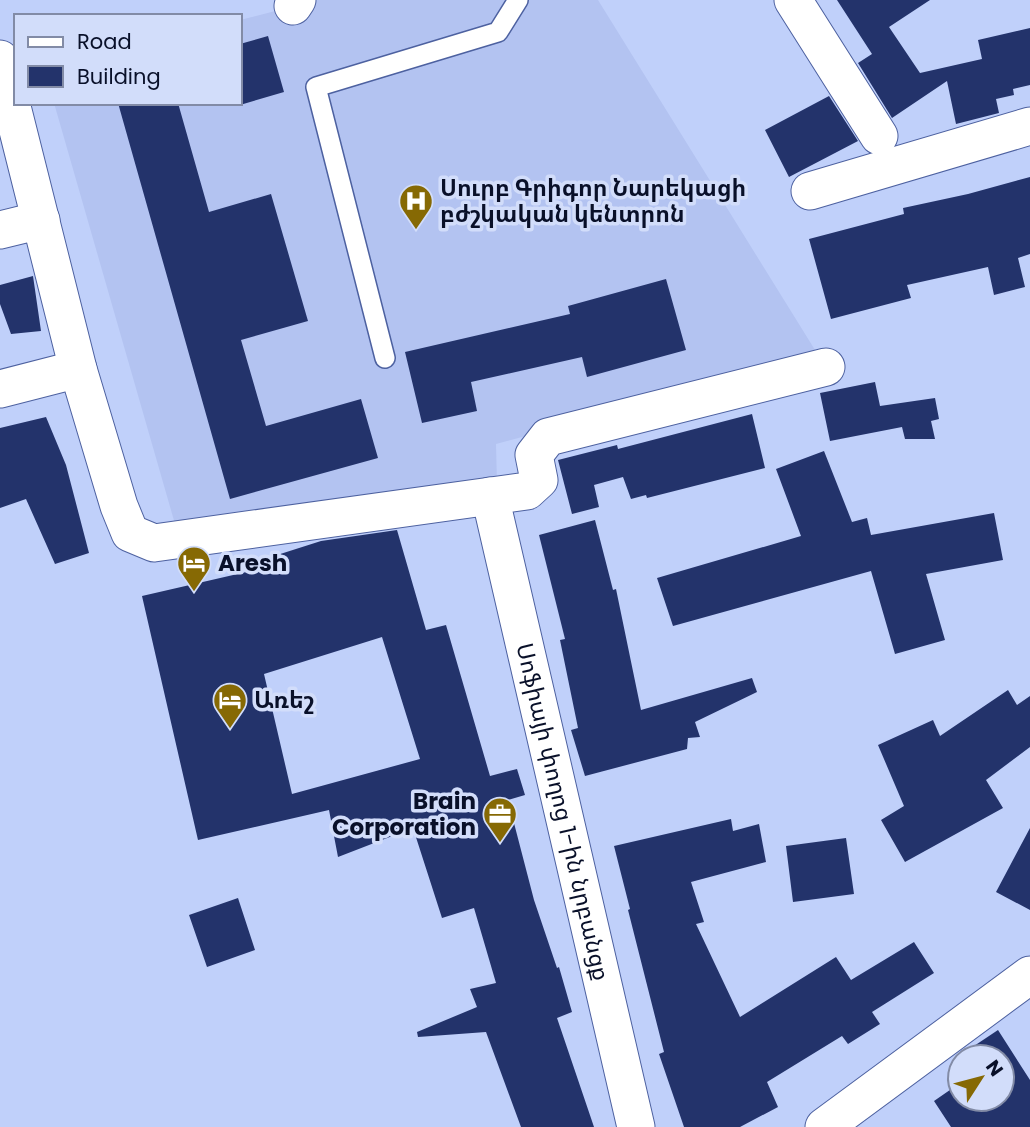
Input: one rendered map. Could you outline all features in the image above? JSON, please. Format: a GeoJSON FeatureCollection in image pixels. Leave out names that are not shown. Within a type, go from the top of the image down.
{"type":"FeatureCollection","features":[{"type":"Feature","properties":{"kind":"street"},"geometry":{"type":"LineString","coordinates":[[793,0],[879,136]]}},
{"type":"Feature","properties":{"kind":"street"},"geometry":{"type":"LineString","coordinates":[[0,59],[78,369],[119,506],[130,533],[154,543],[527,491],[539,480],[534,455],[548,437],[826,367]]}},
{"type":"Feature","properties":{"kind":"street"},"geometry":{"type":"LineString","coordinates":[[810,191],[1030,126]]}},
{"type":"Feature","properties":{"kind":"street"},"geometry":{"type":"LineString","coordinates":[[0,230],[41,220]]}},
{"type":"Feature","properties":{"kind":"street"},"geometry":{"type":"LineString","coordinates":[[0,388],[78,369]]}},
{"type":"Feature","properties":{"kind":"street","name":"Սոֆիայի փողոց 1-ին նրբանցք"},"geometry":{"type":"LineString","coordinates":[[490,496],[636,1127]]}},
{"type":"Feature","properties":{"kind":"street"},"geometry":{"type":"LineString","coordinates":[[824,1127],[1030,975]]}},
{"type":"Feature","properties":{"kind":"lane"},"geometry":{"type":"LineString","coordinates":[[386,358],[316,87],[498,32],[517,0]]}},
{"type":"Feature","properties":{"kind":"shaded area","name":"Սուրբ Գրիգոր Նարեկացի բժշկական կենտրոն"},"geometry":{"type":"Polygon","coordinates":[[[318,0],[598,0],[820,358],[496,444],[497,484],[175,524],[55,105],[242,105],[242,19],[318,0]]]}},
{"type":"Feature","properties":{"kind":"building"},"geometry":{"type":"Polygon","coordinates":[[[837,0],[930,0],[889,27],[920,73],[982,59],[978,40],[1030,28],[1030,85],[1013,89],[1014,95],[996,99],[999,113],[956,124],[947,81],[892,118],[858,63],[872,54],[837,0]]]}},
{"type":"Feature","properties":{"kind":"building"},"geometry":{"type":"Polygon","coordinates":[[[268,36],[284,92],[242,104],[242,43],[268,36]]]}},
{"type":"Feature","properties":{"kind":"building"},"geometry":{"type":"Polygon","coordinates":[[[829,96],[858,141],[789,177],[765,130],[829,96]]]}},
{"type":"Feature","properties":{"kind":"building"},"geometry":{"type":"Polygon","coordinates":[[[119,105],[179,105],[209,212],[271,194],[308,321],[241,340],[266,426],[361,399],[378,458],[230,499],[119,105]]]}},
{"type":"Feature","properties":{"kind":"building"},"geometry":{"type":"Polygon","coordinates":[[[1030,177],[1030,254],[1018,258],[1025,287],[994,295],[988,267],[907,285],[911,298],[831,319],[809,239],[904,214],[903,208],[1030,177]]]}},
{"type":"Feature","properties":{"kind":"building"},"geometry":{"type":"Polygon","coordinates":[[[33,276],[41,331],[11,334],[0,304],[0,285],[33,276]]]}},
{"type":"Feature","properties":{"kind":"building"},"geometry":{"type":"Polygon","coordinates":[[[666,279],[686,350],[587,377],[582,357],[471,382],[477,411],[422,423],[405,352],[570,314],[568,306],[666,279]]]}},
{"type":"Feature","properties":{"kind":"building"},"geometry":{"type":"Polygon","coordinates":[[[875,382],[880,406],[935,398],[939,419],[931,421],[935,439],[905,439],[902,427],[830,441],[820,393],[875,382]]]}},
{"type":"Feature","properties":{"kind":"building"},"geometry":{"type":"Polygon","coordinates":[[[752,414],[765,468],[647,498],[646,495],[631,499],[623,477],[594,485],[599,507],[572,514],[558,460],[617,445],[618,449],[752,414]]]}},
{"type":"Feature","properties":{"kind":"building"},"geometry":{"type":"Polygon","coordinates":[[[46,417],[66,465],[89,553],[55,564],[26,499],[0,508],[0,428],[46,417]]]}},
{"type":"Feature","properties":{"kind":"building"},"geometry":{"type":"Polygon","coordinates":[[[824,451],[852,522],[867,518],[871,535],[994,513],[1003,560],[926,574],[945,640],[895,654],[871,571],[673,626],[657,578],[801,536],[776,469],[824,451]]]}},
{"type":"Feature","properties":{"kind":"building"},"geometry":{"type":"Polygon","coordinates":[[[595,520],[613,590],[616,589],[641,710],[752,678],[757,692],[695,722],[700,737],[688,738],[687,749],[585,776],[571,730],[578,728],[560,640],[565,639],[539,535],[595,520]]]}},
{"type":"Feature","properties":{"kind":"building"},"geometry":{"type":"Polygon","coordinates":[[[397,530],[426,630],[446,625],[490,776],[517,769],[525,795],[508,800],[534,900],[557,968],[559,967],[572,1012],[557,1018],[594,1127],[521,1127],[486,1032],[418,1037],[417,1032],[477,1007],[470,989],[496,983],[474,908],[442,918],[413,828],[338,857],[329,810],[198,840],[142,596],[277,565],[274,556],[321,541],[397,530]],[[382,637],[264,674],[292,794],[420,759],[382,637]]]}},
{"type":"Feature","properties":{"kind":"building"},"geometry":{"type":"Polygon","coordinates":[[[1008,690],[1017,705],[1030,696],[1030,747],[986,780],[1003,808],[905,862],[881,820],[904,806],[878,745],[933,720],[940,736],[1008,690]]]}},
{"type":"Feature","properties":{"kind":"building"},"geometry":{"type":"Polygon","coordinates":[[[731,819],[733,831],[759,824],[766,862],[691,882],[704,922],[696,924],[740,1017],[836,957],[851,980],[914,942],[934,973],[872,1012],[880,1024],[848,1044],[842,1036],[767,1082],[778,1107],[740,1127],[684,1127],[659,1054],[664,1052],[614,846],[731,819]]]}},
{"type":"Feature","properties":{"kind":"building"},"geometry":{"type":"Polygon","coordinates":[[[1030,828],[1030,910],[996,892],[1030,828]]]}},
{"type":"Feature","properties":{"kind":"building"},"geometry":{"type":"Polygon","coordinates":[[[846,838],[854,894],[793,902],[786,846],[846,838]]]}},
{"type":"Feature","properties":{"kind":"building"},"geometry":{"type":"Polygon","coordinates":[[[238,898],[255,950],[207,967],[189,915],[238,898]]]}},
{"type":"Feature","properties":{"kind":"building"},"geometry":{"type":"Polygon","coordinates":[[[998,1030],[1006,1043],[978,1043],[998,1030]]]}},
{"type":"Feature","properties":{"kind":"building"},"geometry":{"type":"Polygon","coordinates":[[[1016,1058],[1030,1080],[1030,1127],[951,1127],[934,1101],[946,1093],[946,1113],[1016,1113],[1016,1058]]]}},
{"type":"Feature","properties":{"kind":"place","name":"Սուրբ Գրիգոր Նարեկացի բժշկական կենտրոն"},"geometry":{"type":"Point","coordinates":[416,231]}},
{"type":"Feature","properties":{"kind":"place","name":"Aresh"},"geometry":{"type":"Point","coordinates":[194,593]}},
{"type":"Feature","properties":{"kind":"place","name":"Առեշ"},"geometry":{"type":"Point","coordinates":[230,730]}},
{"type":"Feature","properties":{"kind":"place","name":"Brain Corporation"},"geometry":{"type":"Point","coordinates":[500,844]}}]}
